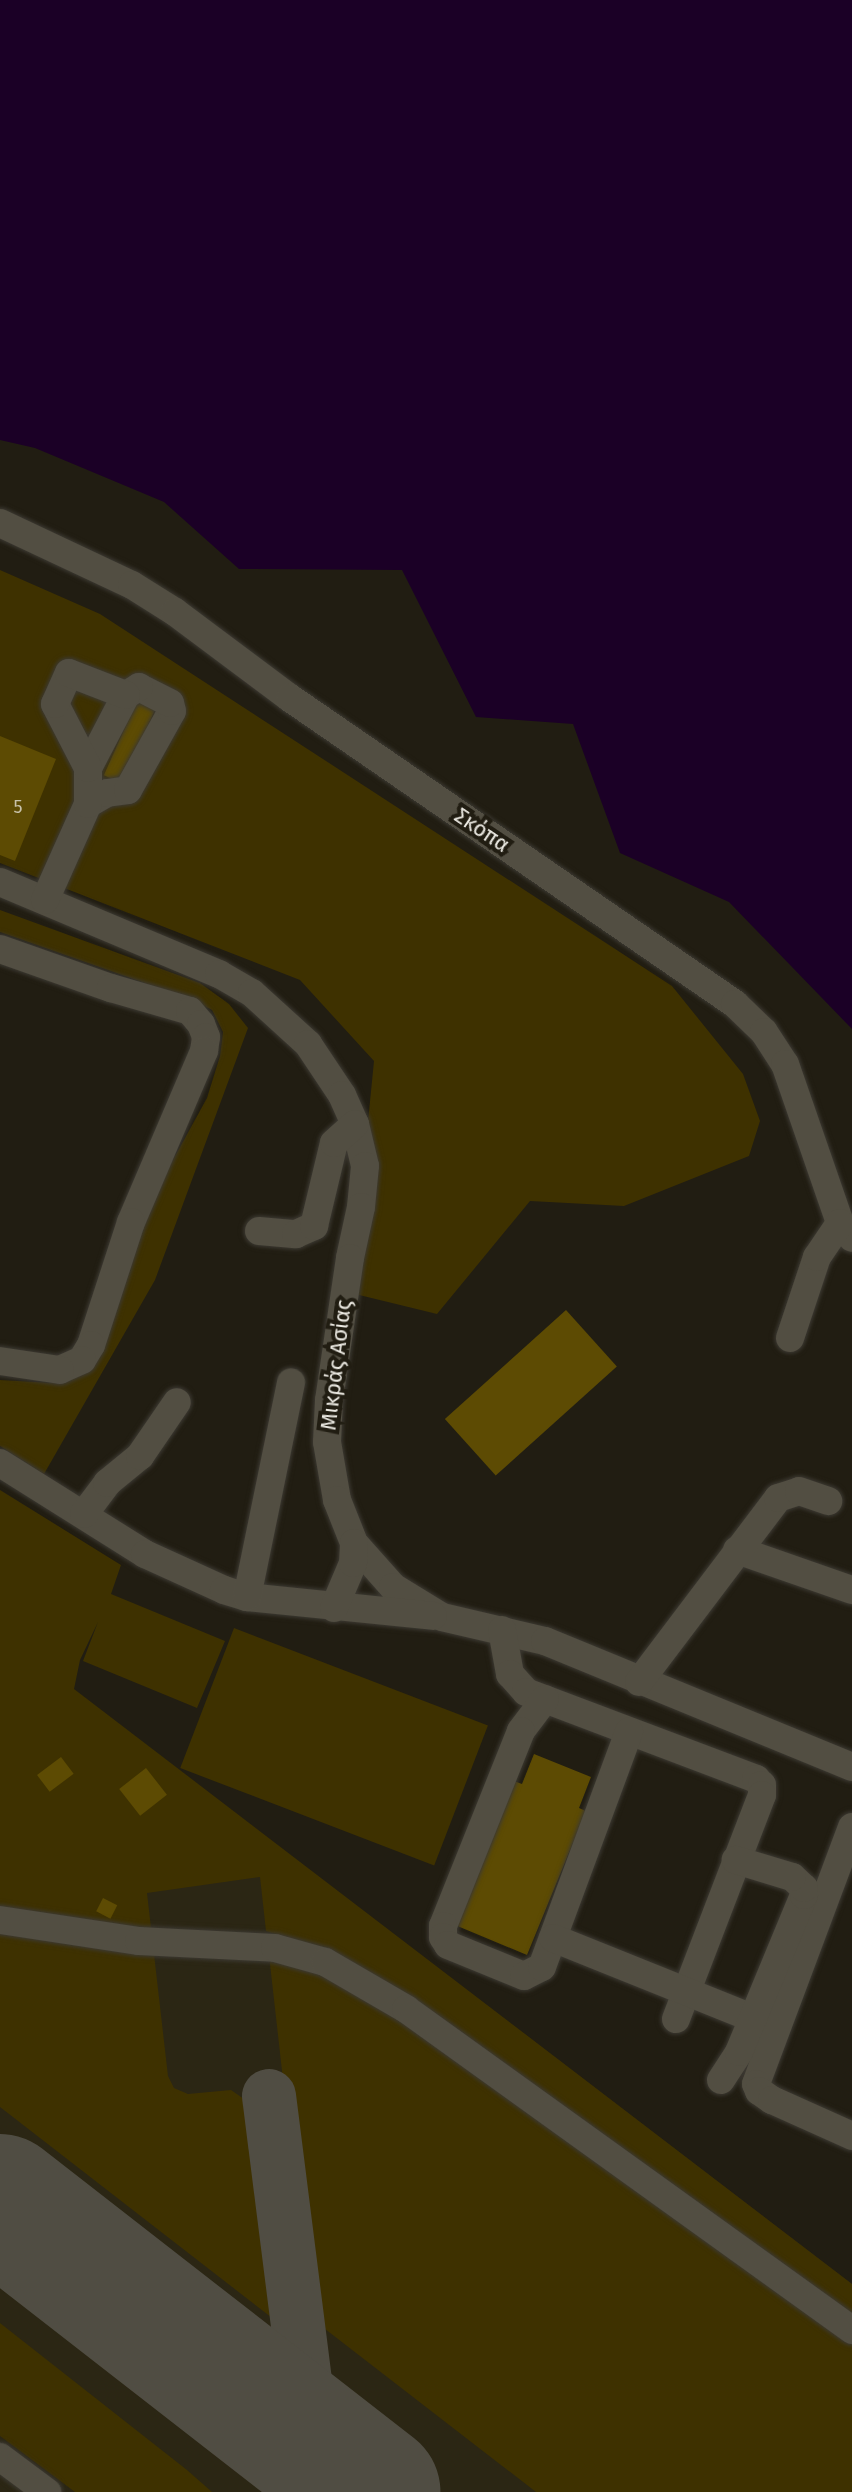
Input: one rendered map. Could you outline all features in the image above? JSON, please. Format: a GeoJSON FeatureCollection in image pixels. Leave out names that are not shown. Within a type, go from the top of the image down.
{"type":"FeatureCollection","features":[{"type":"Feature","properties":{"kind":"street","name":"Σκόπα"},"geometry":{"type":"LineString","coordinates":[[0,523],[120,579],[175,612],[290,698],[735,1004],[764,1032],[785,1064],[846,1231]]}},
{"type":"Feature","properties":{"kind":"street"},"geometry":{"type":"LineString","coordinates":[[45,900],[88,804],[88,768],[55,704],[69,673],[126,695]]}},
{"type":"Feature","properties":{"kind":"street"},"geometry":{"type":"LineString","coordinates":[[88,768],[126,695],[139,687],[158,694],[170,703],[172,711],[128,790],[107,793],[88,804]]}},
{"type":"Feature","properties":{"kind":"street","name":"Μικράς Ασίας"},"geometry":{"type":"LineString","coordinates":[[0,882],[219,974],[252,993],[308,1044],[342,1095],[355,1124],[365,1166],[329,1400],[327,1442],[337,1500],[354,1543],[393,1587],[442,1617],[545,1641],[852,1767]]}},
{"type":"Feature","properties":{"kind":"street"},"geometry":{"type":"LineString","coordinates":[[0,949],[111,988],[190,1011],[201,1024],[206,1037],[204,1051],[131,1222],[91,1345],[82,1360],[60,1370],[0,1361]]}},
{"type":"Feature","properties":{"kind":"street"},"geometry":{"type":"LineString","coordinates":[[259,1231],[296,1234],[314,1226],[334,1143],[355,1124]]}},
{"type":"Feature","properties":{"kind":"street"},"geometry":{"type":"LineString","coordinates":[[790,1338],[817,1257],[846,1231]]}},
{"type":"Feature","properties":{"kind":"street"},"geometry":{"type":"LineString","coordinates":[[247,1597],[291,1382]]}},
{"type":"Feature","properties":{"kind":"street"},"geometry":{"type":"LineString","coordinates":[[84,1514],[107,1483],[140,1456],[177,1402]]}},
{"type":"Feature","properties":{"kind":"street"},"geometry":{"type":"LineString","coordinates":[[0,1463],[145,1554],[247,1597],[442,1617]]}},
{"type":"Feature","properties":{"kind":"street"},"geometry":{"type":"LineString","coordinates":[[639,1682],[737,1550],[786,1492],[799,1491],[828,1501]]}},
{"type":"Feature","properties":{"kind":"street"},"geometry":{"type":"LineString","coordinates":[[334,1608],[353,1563],[354,1543]]}},
{"type":"Feature","properties":{"kind":"street"},"geometry":{"type":"LineString","coordinates":[[737,1550],[852,1590]]}},
{"type":"Feature","properties":{"kind":"street"},"geometry":{"type":"LineString","coordinates":[[502,1630],[510,1674],[526,1692],[756,1779],[762,1785],[762,1795],[676,2019]]}},
{"type":"Feature","properties":{"kind":"street"},"geometry":{"type":"LineString","coordinates":[[545,1699],[521,1731],[443,1926],[443,1937],[448,1945],[524,1976],[534,1974],[542,1967],[629,1732]]}},
{"type":"Feature","properties":{"kind":"street"},"geometry":{"type":"LineString","coordinates":[[852,1827],[842,1882],[756,2084],[772,2100],[852,2136]]}},
{"type":"Feature","properties":{"kind":"street"},"geometry":{"type":"LineString","coordinates":[[721,2080],[739,2052],[804,1888],[792,1877],[736,1860]]}},
{"type":"Feature","properties":{"kind":"street"},"geometry":{"type":"LineString","coordinates":[[0,1920],[139,1941],[275,1948],[325,1962],[406,2009],[852,2330]]}},
{"type":"Feature","properties":{"kind":"street"},"geometry":{"type":"LineString","coordinates":[[553,1938],[752,2018]]}},
{"type":"Feature","properties":{"kind":"street"},"geometry":{"type":"LineString","coordinates":[[0,2457],[47,2492]]}},
{"type":"Feature","properties":{"kind":"shaded area"},"geometry":{"type":"Polygon","coordinates":[[[0,0],[852,0],[852,1029],[729,902],[620,853],[573,724],[476,717],[402,570],[239,569],[164,502],[35,448],[0,440],[0,0]]]}},
{"type":"Feature","properties":{"kind":"shaded area"},"geometry":{"type":"Polygon","coordinates":[[[0,570],[100,614],[672,986],[743,1074],[760,1121],[749,1156],[624,1206],[530,1201],[437,1314],[351,1293],[374,1061],[300,980],[0,863],[0,570]]]}},
{"type":"Feature","properties":{"kind":"shaded area"},"geometry":{"type":"Polygon","coordinates":[[[0,910],[200,983],[229,1004],[248,1028],[155,1280],[44,1474],[0,1446],[0,1380],[53,1383],[108,1319],[163,1178],[207,1098],[220,1056],[223,1032],[212,1010],[193,1000],[0,932],[0,910]]]}},
{"type":"Feature","properties":{"kind":"shaded area"},"geometry":{"type":"Polygon","coordinates":[[[0,1490],[121,1565],[111,1594],[225,1641],[197,1708],[83,1661],[98,1622],[80,1660],[74,1689],[852,2284],[852,2316],[308,1945],[266,1931],[260,1877],[147,1893],[168,2076],[174,2088],[188,2094],[231,2090],[244,2099],[253,2120],[276,2321],[0,2107],[0,1490]]]}},
{"type":"Feature","properties":{"kind":"shaded area"},"geometry":{"type":"Polygon","coordinates":[[[234,1628],[488,1725],[434,1866],[180,1768],[234,1628]]]}},
{"type":"Feature","properties":{"kind":"shaded area"},"geometry":{"type":"Polygon","coordinates":[[[108,1716],[852,2284],[852,2492],[0,2492],[0,1801],[108,1716]]]}},
{"type":"Feature","properties":{"kind":"shaded area"},"geometry":{"type":"Polygon","coordinates":[[[269,1955],[324,1968],[852,2335],[852,2492],[536,2492],[316,2322],[291,2151],[269,1955]]]}},
{"type":"Feature","properties":{"kind":"shaded area"},"geometry":{"type":"Polygon","coordinates":[[[0,2323],[212,2492],[75,2492],[0,2436],[0,2323]]]}},
{"type":"Feature","properties":{"kind":"building"},"geometry":{"type":"Polygon","coordinates":[[[140,694],[158,702],[122,783],[104,775],[140,694]]]}},
{"type":"Feature","properties":{"kind":"building"},"geometry":{"type":"Polygon","coordinates":[[[0,736],[56,759],[15,861],[0,855],[0,736]]]}},
{"type":"Feature","properties":{"kind":"building"},"geometry":{"type":"Polygon","coordinates":[[[566,1310],[617,1366],[496,1476],[445,1419],[566,1310]]]}},
{"type":"Feature","properties":{"kind":"building"},"geometry":{"type":"Polygon","coordinates":[[[534,1754],[591,1777],[579,1808],[586,1811],[527,1955],[455,1925],[514,1781],[522,1784],[534,1754]]]}},
{"type":"Feature","properties":{"kind":"building"},"geometry":{"type":"Polygon","coordinates":[[[61,1757],[74,1774],[50,1792],[37,1775],[61,1757]]]}},
{"type":"Feature","properties":{"kind":"building"},"geometry":{"type":"Polygon","coordinates":[[[146,1768],[167,1795],[140,1816],[119,1789],[146,1768]]]}},
{"type":"Feature","properties":{"kind":"building"},"geometry":{"type":"Polygon","coordinates":[[[103,1898],[117,1905],[110,1919],[96,1911],[103,1898]]]}},
{"type":"Feature","properties":{"kind":"taxiway"},"geometry":{"type":"LineString","coordinates":[[269,2096],[313,2445]]}},
{"type":"Feature","properties":{"kind":"taxiway"},"geometry":{"type":"LineString","coordinates":[[261,2405],[311,2448],[352,2492]]}},
{"type":"Feature","properties":{"kind":"runway"},"geometry":{"type":"LineString","coordinates":[[0,2202],[373,2492]]}}]}
